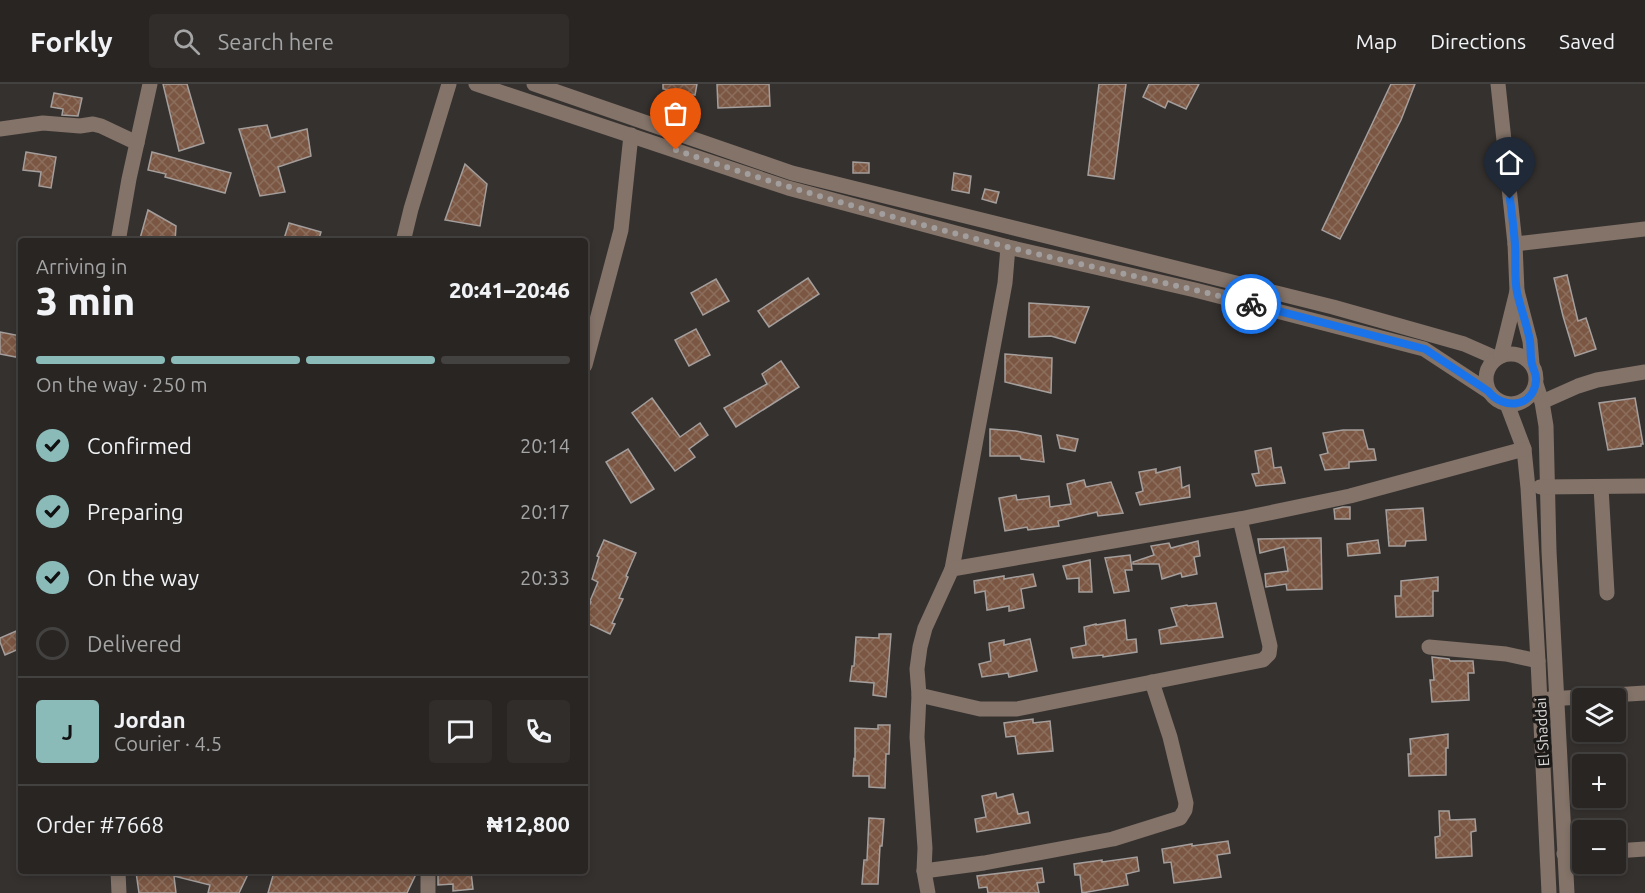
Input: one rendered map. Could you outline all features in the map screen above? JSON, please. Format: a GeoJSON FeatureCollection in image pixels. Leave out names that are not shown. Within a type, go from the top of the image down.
{"type":"FeatureCollection","features":[{"type":"Feature","properties":{"kind":"street"},"geometry":{"type":"LineString","coordinates":[[119,238],[150,84]]}},
{"type":"Feature","properties":{"kind":"street"},"geometry":{"type":"LineString","coordinates":[[405,238],[411,209],[449,84]]}},
{"type":"Feature","properties":{"kind":"street"},"geometry":{"type":"LineString","coordinates":[[476,84],[631,135],[1008,247],[1195,290],[1425,349],[1488,391],[1493,397],[1507,404],[1522,402],[1533,391],[1536,384]]}},
{"type":"Feature","properties":{"kind":"street"},"geometry":{"type":"LineString","coordinates":[[534,84],[577,91],[790,181],[1198,274],[1365,316],[1464,344],[1499,357],[1509,354],[1518,355],[1526,358],[1532,364]]}},
{"type":"Feature","properties":{"kind":"street"},"geometry":{"type":"LineString","coordinates":[[1497,84],[1515,244],[1517,291],[1530,341],[1532,364],[1542,402],[1545,426],[1567,893]]}},
{"type":"Feature","properties":{"kind":"street"},"geometry":{"type":"LineString","coordinates":[[0,129],[44,123],[80,126],[93,124],[137,143]]}},
{"type":"Feature","properties":{"kind":"street"},"geometry":{"type":"LineString","coordinates":[[588,354],[621,230],[631,135]]}},
{"type":"Feature","properties":{"kind":"street"},"geometry":{"type":"LineString","coordinates":[[1515,244],[1645,229]]}},
{"type":"Feature","properties":{"kind":"street"},"geometry":{"type":"LineString","coordinates":[[928,893],[924,871],[925,834],[917,731],[918,669],[925,628],[952,570],[1005,283],[1008,247]]}},
{"type":"Feature","properties":{"kind":"street"},"geometry":{"type":"LineString","coordinates":[[1195,290],[1198,274]]}},
{"type":"Feature","properties":{"kind":"street"},"geometry":{"type":"LineString","coordinates":[[1488,391],[1485,377],[1487,370],[1499,357],[1517,291]]}},
{"type":"Feature","properties":{"kind":"street"},"geometry":{"type":"LineString","coordinates":[[1542,402],[1597,380],[1645,372]]}},
{"type":"Feature","properties":{"kind":"street","name":"El Shaddai"},"geometry":{"type":"LineString","coordinates":[[1507,404],[1524,449],[1528,488],[1539,661],[1549,893]]}},
{"type":"Feature","properties":{"kind":"street"},"geometry":{"type":"LineString","coordinates":[[952,570],[1240,519],[1350,496],[1524,449]]}},
{"type":"Feature","properties":{"kind":"street"},"geometry":{"type":"LineString","coordinates":[[1528,488],[1645,486]]}},
{"type":"Feature","properties":{"kind":"street"},"geometry":{"type":"LineString","coordinates":[[1601,487],[1607,593]]}},
{"type":"Feature","properties":{"kind":"street"},"geometry":{"type":"LineString","coordinates":[[919,695],[980,709],[1017,709],[1263,660],[1269,654],[1270,646],[1240,519]]}},
{"type":"Feature","properties":{"kind":"street"},"geometry":{"type":"LineString","coordinates":[[1429,647],[1506,654],[1539,661]]}},
{"type":"Feature","properties":{"kind":"street"},"geometry":{"type":"LineString","coordinates":[[924,871],[984,863],[1113,839],[1180,818],[1186,803],[1170,737],[1152,682]]}},
{"type":"Feature","properties":{"kind":"street"},"geometry":{"type":"LineString","coordinates":[[1540,699],[1645,693]]}},
{"type":"Feature","properties":{"kind":"street"},"geometry":{"type":"LineString","coordinates":[[1626,850],[1645,849]]}},
{"type":"Feature","properties":{"kind":"street"},"geometry":{"type":"LineString","coordinates":[[1564,854],[1572,854]]}},
{"type":"Feature","properties":{"kind":"street"},"geometry":{"type":"LineString","coordinates":[[118,874],[119,893]]}},
{"type":"Feature","properties":{"kind":"street"},"geometry":{"type":"LineString","coordinates":[[428,874],[428,893]]}},
{"type":"Feature","properties":{"kind":"building"},"geometry":{"type":"Polygon","coordinates":[[[163,84],[187,84],[204,143],[179,151],[163,84]]]}},
{"type":"Feature","properties":{"kind":"building"},"geometry":{"type":"Polygon","coordinates":[[[663,84],[697,84],[695,95],[663,89],[663,84]]]}},
{"type":"Feature","properties":{"kind":"building"},"geometry":{"type":"Polygon","coordinates":[[[717,84],[769,84],[770,106],[718,108],[717,84]]]}},
{"type":"Feature","properties":{"kind":"building"},"geometry":{"type":"Polygon","coordinates":[[[1099,84],[1126,84],[1114,179],[1088,175],[1099,84]]]}},
{"type":"Feature","properties":{"kind":"building"},"geometry":{"type":"Polygon","coordinates":[[[1149,84],[1199,84],[1186,109],[1168,101],[1165,108],[1143,97],[1149,84]]]}},
{"type":"Feature","properties":{"kind":"building"},"geometry":{"type":"Polygon","coordinates":[[[1391,84],[1415,84],[1401,120],[1340,239],[1322,230],[1391,84]]]}},
{"type":"Feature","properties":{"kind":"building"},"geometry":{"type":"Polygon","coordinates":[[[54,93],[82,98],[78,116],[62,115],[63,109],[51,107],[54,93]]]}},
{"type":"Feature","properties":{"kind":"building"},"geometry":{"type":"Polygon","coordinates":[[[267,125],[271,138],[307,129],[311,156],[278,167],[285,192],[260,196],[239,129],[267,125]]]}},
{"type":"Feature","properties":{"kind":"building"},"geometry":{"type":"Polygon","coordinates":[[[26,152],[56,157],[51,188],[39,186],[41,172],[23,170],[26,152]]]}},
{"type":"Feature","properties":{"kind":"building"},"geometry":{"type":"Polygon","coordinates":[[[152,152],[231,173],[225,193],[165,177],[166,174],[148,170],[152,152]]]}},
{"type":"Feature","properties":{"kind":"building"},"geometry":{"type":"Polygon","coordinates":[[[853,162],[869,163],[869,173],[853,173],[853,162]]]}},
{"type":"Feature","properties":{"kind":"building"},"geometry":{"type":"Polygon","coordinates":[[[465,164],[487,184],[480,226],[445,220],[465,164]]]}},
{"type":"Feature","properties":{"kind":"building"},"geometry":{"type":"Polygon","coordinates":[[[954,173],[971,176],[969,193],[952,190],[954,173]]]}},
{"type":"Feature","properties":{"kind":"building"},"geometry":{"type":"Polygon","coordinates":[[[985,189],[999,192],[996,203],[982,199],[985,189]]]}},
{"type":"Feature","properties":{"kind":"building"},"geometry":{"type":"Polygon","coordinates":[[[148,210],[176,226],[175,238],[140,238],[148,210]]]}},
{"type":"Feature","properties":{"kind":"building"},"geometry":{"type":"Polygon","coordinates":[[[289,223],[321,232],[319,238],[284,238],[289,223]]]}},
{"type":"Feature","properties":{"kind":"building"},"geometry":{"type":"Polygon","coordinates":[[[1567,275],[1578,321],[1586,318],[1596,349],[1575,356],[1554,278],[1567,275]]]}},
{"type":"Feature","properties":{"kind":"building"},"geometry":{"type":"Polygon","coordinates":[[[808,278],[819,294],[769,327],[758,311],[808,278]]]}},
{"type":"Feature","properties":{"kind":"building"},"geometry":{"type":"Polygon","coordinates":[[[716,279],[729,301],[703,315],[691,293],[716,279]]]}},
{"type":"Feature","properties":{"kind":"building"},"geometry":{"type":"Polygon","coordinates":[[[1029,303],[1089,307],[1075,343],[1051,336],[1029,337],[1029,303]]]}},
{"type":"Feature","properties":{"kind":"building"},"geometry":{"type":"Polygon","coordinates":[[[696,329],[710,355],[689,366],[675,340],[696,329]]]}},
{"type":"Feature","properties":{"kind":"building"},"geometry":{"type":"Polygon","coordinates":[[[0,332],[18,335],[18,357],[0,354],[0,332]]]}},
{"type":"Feature","properties":{"kind":"building"},"geometry":{"type":"Polygon","coordinates":[[[1005,354],[1052,358],[1051,393],[1005,382],[1005,354]]]}},
{"type":"Feature","properties":{"kind":"building"},"geometry":{"type":"Polygon","coordinates":[[[781,361],[799,387],[736,427],[724,408],[767,384],[762,374],[781,361]]]}},
{"type":"Feature","properties":{"kind":"building"},"geometry":{"type":"Polygon","coordinates":[[[652,398],[680,437],[700,423],[708,435],[689,449],[695,457],[675,471],[632,413],[652,398]]]}},
{"type":"Feature","properties":{"kind":"building"},"geometry":{"type":"Polygon","coordinates":[[[1635,398],[1643,444],[1608,450],[1599,403],[1635,398]]]}},
{"type":"Feature","properties":{"kind":"building"},"geometry":{"type":"Polygon","coordinates":[[[990,429],[1041,436],[1044,462],[1021,459],[1020,456],[990,456],[990,429]]]}},
{"type":"Feature","properties":{"kind":"building"},"geometry":{"type":"Polygon","coordinates":[[[1363,430],[1368,449],[1374,449],[1376,460],[1349,462],[1349,468],[1325,470],[1320,455],[1328,453],[1323,433],[1363,430]]]}},
{"type":"Feature","properties":{"kind":"building"},"geometry":{"type":"Polygon","coordinates":[[[1057,435],[1078,439],[1075,451],[1060,448],[1057,435]]]}},
{"type":"Feature","properties":{"kind":"building"},"geometry":{"type":"Polygon","coordinates":[[[1271,448],[1274,468],[1281,467],[1285,483],[1256,486],[1252,474],[1259,473],[1255,451],[1271,448]]]}},
{"type":"Feature","properties":{"kind":"building"},"geometry":{"type":"Polygon","coordinates":[[[628,449],[654,489],[631,503],[606,462],[628,449]]]}},
{"type":"Feature","properties":{"kind":"building"},"geometry":{"type":"Polygon","coordinates":[[[1180,467],[1182,488],[1189,485],[1190,497],[1140,505],[1136,493],[1143,491],[1139,472],[1156,469],[1156,473],[1180,467]]]}},
{"type":"Feature","properties":{"kind":"building"},"geometry":{"type":"Polygon","coordinates":[[[1084,480],[1086,487],[1111,482],[1123,513],[1098,516],[1097,512],[1058,521],[1059,526],[1028,530],[1027,527],[1005,531],[999,498],[1016,495],[1017,500],[1049,496],[1050,507],[1071,504],[1067,484],[1084,480]]]}},
{"type":"Feature","properties":{"kind":"building"},"geometry":{"type":"Polygon","coordinates":[[[1350,507],[1350,519],[1335,519],[1334,509],[1350,507]]]}},
{"type":"Feature","properties":{"kind":"building"},"geometry":{"type":"Polygon","coordinates":[[[1423,508],[1426,540],[1406,541],[1405,546],[1389,546],[1386,510],[1423,508]]]}},
{"type":"Feature","properties":{"kind":"building"},"geometry":{"type":"Polygon","coordinates":[[[1321,538],[1322,589],[1287,590],[1286,584],[1266,587],[1265,574],[1288,571],[1284,547],[1260,553],[1258,539],[1321,538]]]}},
{"type":"Feature","properties":{"kind":"building"},"geometry":{"type":"Polygon","coordinates":[[[604,540],[636,553],[626,576],[628,577],[619,598],[623,599],[612,623],[615,624],[610,634],[588,623],[588,608],[598,582],[592,579],[599,557],[597,556],[604,540]]]}},
{"type":"Feature","properties":{"kind":"building"},"geometry":{"type":"Polygon","coordinates":[[[1378,540],[1380,553],[1348,556],[1347,544],[1378,540]]]}},
{"type":"Feature","properties":{"kind":"building"},"geometry":{"type":"Polygon","coordinates":[[[1198,541],[1200,556],[1194,557],[1197,574],[1182,577],[1181,573],[1162,579],[1159,564],[1133,564],[1133,562],[1154,555],[1151,546],[1169,543],[1171,548],[1198,541]]]}},
{"type":"Feature","properties":{"kind":"building"},"geometry":{"type":"Polygon","coordinates":[[[1130,555],[1132,570],[1125,570],[1129,591],[1114,593],[1105,558],[1130,555]]]}},
{"type":"Feature","properties":{"kind":"building"},"geometry":{"type":"Polygon","coordinates":[[[1090,560],[1092,592],[1079,592],[1079,578],[1067,579],[1063,566],[1090,560]]]}},
{"type":"Feature","properties":{"kind":"building"},"geometry":{"type":"Polygon","coordinates":[[[1033,574],[1036,586],[1021,589],[1024,608],[1009,611],[1009,606],[987,610],[985,591],[975,593],[974,581],[1033,574]]]}},
{"type":"Feature","properties":{"kind":"building"},"geometry":{"type":"Polygon","coordinates":[[[1438,577],[1438,591],[1433,591],[1433,616],[1396,617],[1395,596],[1401,596],[1401,581],[1438,577]]]}},
{"type":"Feature","properties":{"kind":"building"},"geometry":{"type":"Polygon","coordinates":[[[1216,603],[1223,637],[1161,644],[1159,630],[1177,626],[1171,608],[1216,603]]]}},
{"type":"Feature","properties":{"kind":"building"},"geometry":{"type":"Polygon","coordinates":[[[1125,620],[1127,640],[1136,639],[1137,652],[1103,657],[1103,655],[1073,658],[1071,648],[1086,645],[1084,627],[1125,620]]]}},
{"type":"Feature","properties":{"kind":"building"},"geometry":{"type":"Polygon","coordinates":[[[18,630],[18,649],[5,655],[0,638],[18,630]]]}},
{"type":"Feature","properties":{"kind":"building"},"geometry":{"type":"Polygon","coordinates":[[[879,634],[891,634],[886,697],[873,695],[874,683],[850,681],[852,666],[854,666],[856,637],[879,638],[879,634]]]}},
{"type":"Feature","properties":{"kind":"building"},"geometry":{"type":"Polygon","coordinates":[[[1030,639],[1037,671],[1009,677],[1008,673],[982,677],[979,664],[991,661],[989,643],[1004,640],[1004,645],[1030,639]]]}},
{"type":"Feature","properties":{"kind":"building"},"geometry":{"type":"Polygon","coordinates":[[[1432,657],[1450,661],[1473,661],[1474,673],[1468,673],[1469,700],[1432,702],[1430,680],[1434,680],[1432,657]]]}},
{"type":"Feature","properties":{"kind":"building"},"geometry":{"type":"Polygon","coordinates":[[[1033,719],[1033,723],[1050,721],[1053,751],[1018,754],[1015,736],[1006,737],[1004,723],[1033,719]]]}},
{"type":"Feature","properties":{"kind":"building"},"geometry":{"type":"Polygon","coordinates":[[[878,725],[890,725],[885,788],[869,787],[869,776],[853,776],[855,728],[878,729],[878,725]]]}},
{"type":"Feature","properties":{"kind":"building"},"geometry":{"type":"Polygon","coordinates":[[[1448,734],[1446,775],[1409,776],[1410,739],[1448,734]]]}},
{"type":"Feature","properties":{"kind":"building"},"geometry":{"type":"Polygon","coordinates":[[[996,793],[997,798],[1013,794],[1018,814],[1028,812],[1030,823],[977,832],[975,819],[986,817],[982,796],[996,793]]]}},
{"type":"Feature","properties":{"kind":"building"},"geometry":{"type":"Polygon","coordinates":[[[1439,811],[1449,811],[1450,820],[1475,819],[1476,831],[1471,832],[1472,856],[1436,858],[1435,837],[1440,836],[1439,811]]]}},
{"type":"Feature","properties":{"kind":"building"},"geometry":{"type":"Polygon","coordinates":[[[869,818],[884,819],[878,884],[862,884],[864,860],[867,860],[869,818]]]}},
{"type":"Feature","properties":{"kind":"building"},"geometry":{"type":"Polygon","coordinates":[[[1228,841],[1230,853],[1217,855],[1221,877],[1174,883],[1171,862],[1164,863],[1162,849],[1228,841]]]}},
{"type":"Feature","properties":{"kind":"building"},"geometry":{"type":"Polygon","coordinates":[[[1137,857],[1139,871],[1126,874],[1128,885],[1082,893],[1080,875],[1075,875],[1074,864],[1137,857]]]}},
{"type":"Feature","properties":{"kind":"building"},"geometry":{"type":"Polygon","coordinates":[[[1042,868],[1044,882],[1037,883],[1039,893],[988,893],[987,887],[979,888],[977,876],[1042,868]]]}},
{"type":"Feature","properties":{"kind":"building"},"geometry":{"type":"Polygon","coordinates":[[[136,874],[248,874],[239,893],[208,893],[210,885],[174,876],[176,893],[139,893],[136,874]]]}},
{"type":"Feature","properties":{"kind":"building"},"geometry":{"type":"Polygon","coordinates":[[[273,874],[416,874],[407,893],[268,893],[273,874]]]}},
{"type":"Feature","properties":{"kind":"building"},"geometry":{"type":"Polygon","coordinates":[[[438,874],[471,874],[473,889],[453,891],[453,884],[438,885],[438,874]]]}},
{"type":"Feature","properties":{"kind":"way so far"},"geometry":{"type":"LineString","coordinates":[[676,150],[788,188],[1008,247],[1251,304]]}},
{"type":"Feature","properties":{"kind":"route"},"geometry":{"type":"LineString","coordinates":[[1251,304],[1425,349],[1488,391],[1499,402],[1507,404],[1522,402],[1533,391],[1536,377],[1532,364],[1530,341],[1517,291],[1510,199]]}}]}
